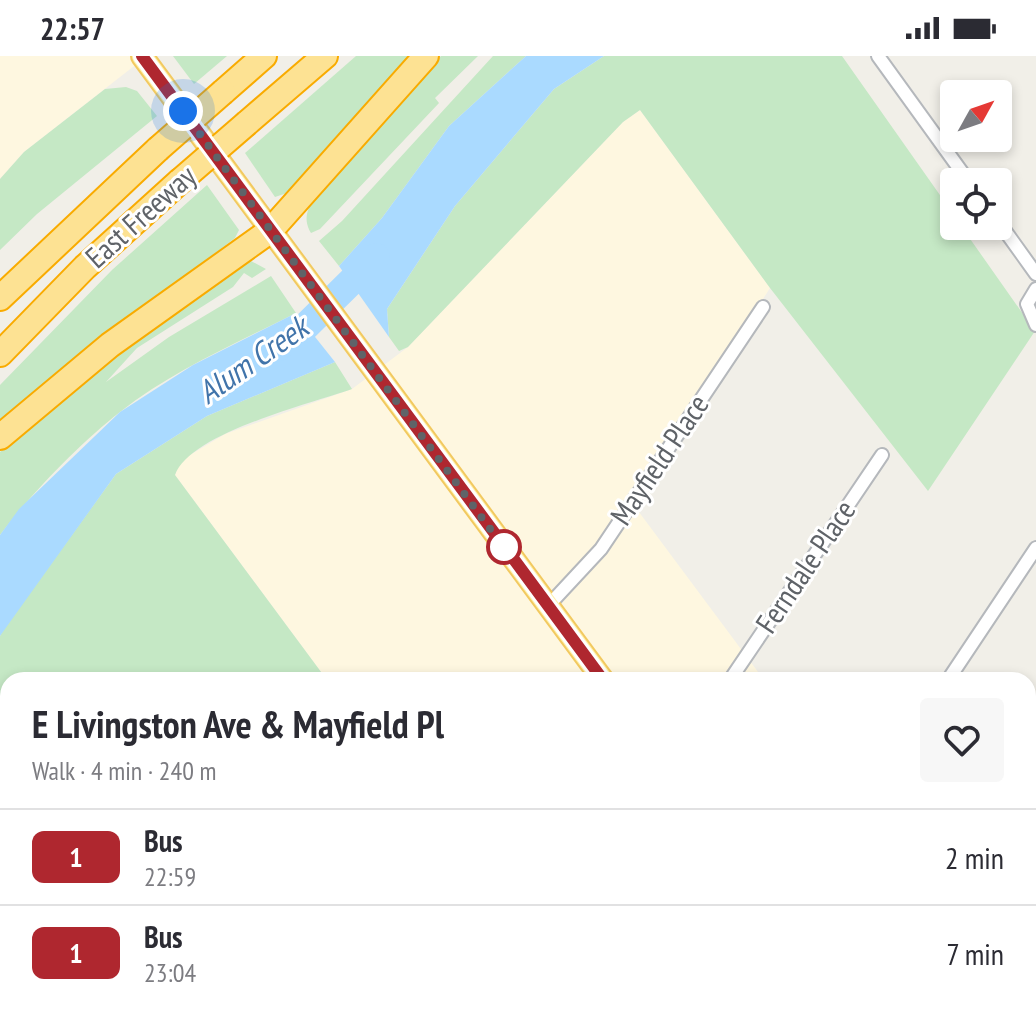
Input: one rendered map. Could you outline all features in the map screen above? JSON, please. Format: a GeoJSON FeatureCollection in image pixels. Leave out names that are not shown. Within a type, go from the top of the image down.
{"type":"FeatureCollection","features":[{"type":"Feature","properties":{"kind":"highway","name":"East Freeway"},"geometry":{"type":"LineString","coordinates":[[0,298],[158,149],[264,56]]}},
{"type":"Feature","properties":{"kind":"highway","name":"East Freeway"},"geometry":{"type":"LineString","coordinates":[[0,354],[85,267],[325,56]]}},
{"type":"Feature","properties":{"kind":"highway"},"geometry":{"type":"LineString","coordinates":[[0,437],[110,345],[271,230],[426,56]]}},
{"type":"Feature","properties":{"kind":"main road"},"geometry":{"type":"LineString","coordinates":[[142,56],[365,362],[597,672]]}},
{"type":"Feature","properties":{"kind":"street"},"geometry":{"type":"LineString","coordinates":[[878,56],[959,168]]}},
{"type":"Feature","properties":{"kind":"street"},"geometry":{"type":"LineString","coordinates":[[1012,240],[1036,274]]}},
{"type":"Feature","properties":{"kind":"street"},"geometry":{"type":"LineString","coordinates":[[1036,289],[1027,304],[1036,325]]}},
{"type":"Feature","properties":{"kind":"street","name":"Mayfield Place"},"geometry":{"type":"LineString","coordinates":[[548,606],[601,549],[763,307]]}},
{"type":"Feature","properties":{"kind":"street","name":"Ferndale Place"},"geometry":{"type":"LineString","coordinates":[[735,672],[882,455]]}},
{"type":"Feature","properties":{"kind":"street"},"geometry":{"type":"LineString","coordinates":[[953,672],[1036,548]]}},
{"type":"Feature","properties":{"kind":"shaded area"},"geometry":{"type":"Polygon","coordinates":[[[0,56],[147,56],[24,152],[0,179],[0,56]]]}},
{"type":"Feature","properties":{"kind":"shaded area"},"geometry":{"type":"Polygon","coordinates":[[[640,110],[770,288],[633,504],[758,672],[321,672],[175,475],[180,461],[225,434],[352,389],[408,347],[623,122],[640,110]]]}},
{"type":"Feature","properties":{"kind":"green space"},"geometry":{"type":"Polygon","coordinates":[[[173,56],[227,56],[194,84],[173,56]]]}},
{"type":"Feature","properties":{"kind":"green space"},"geometry":{"type":"Polygon","coordinates":[[[356,56],[417,56],[290,192],[275,197],[245,153],[356,56]]]}},
{"type":"Feature","properties":{"kind":"green space"},"geometry":{"type":"Polygon","coordinates":[[[441,56],[478,56],[435,98],[439,103],[320,229],[311,233],[307,216],[319,190],[441,56]]]}},
{"type":"Feature","properties":{"kind":"green space"},"geometry":{"type":"Polygon","coordinates":[[[493,56],[526,56],[449,126],[382,218],[339,266],[319,241],[342,221],[493,56]]]}},
{"type":"Feature","properties":{"kind":"green space"},"geometry":{"type":"Polygon","coordinates":[[[604,56],[842,56],[940,195],[940,240],[971,240],[1035,331],[928,491],[770,288],[640,110],[623,122],[408,347],[399,351],[389,337],[387,309],[455,206],[554,89],[604,56]]]}},
{"type":"Feature","properties":{"kind":"green space"},"geometry":{"type":"Polygon","coordinates":[[[126,87],[137,91],[157,116],[37,214],[0,250],[0,179],[24,152],[105,89],[126,87]]]}},
{"type":"Feature","properties":{"kind":"green space"},"geometry":{"type":"Polygon","coordinates":[[[207,185],[239,230],[235,238],[66,367],[0,423],[0,385],[112,270],[207,185]]]}},
{"type":"Feature","properties":{"kind":"green space"},"geometry":{"type":"Polygon","coordinates":[[[251,261],[266,269],[252,278],[244,273],[233,287],[137,348],[106,382],[169,337],[271,276],[296,313],[183,371],[120,412],[56,470],[0,535],[0,452],[84,380],[242,262],[251,261]]]}},
{"type":"Feature","properties":{"kind":"green space"},"geometry":{"type":"Polygon","coordinates":[[[335,362],[352,389],[227,433],[185,460],[175,475],[321,672],[0,672],[0,636],[3,630],[116,474],[207,416],[335,362]]]}},
{"type":"Feature","properties":{"kind":"water"},"geometry":{"type":"Polygon","coordinates":[[[526,56],[604,56],[554,89],[455,206],[387,309],[389,337],[339,266],[382,218],[449,126],[526,56]]]}},
{"type":"Feature","properties":{"kind":"water"},"geometry":{"type":"Polygon","coordinates":[[[296,313],[335,362],[207,416],[116,474],[0,636],[0,535],[19,509],[120,412],[193,365],[296,313]]]}},
{"type":"Feature","properties":{"kind":"waterway","name":"Alum Creek"},"geometry":{"type":"LineString","coordinates":[[277,348],[302,330],[376,257]]}},
{"type":"Feature","properties":{"kind":"bus line","name":"1"},"geometry":{"type":"LineString","coordinates":[[142,56],[365,362],[597,672]]}},
{"type":"Feature","properties":{"kind":"route"},"geometry":{"type":"LineString","coordinates":[[183,111],[510,556],[504,547]]}}]}
